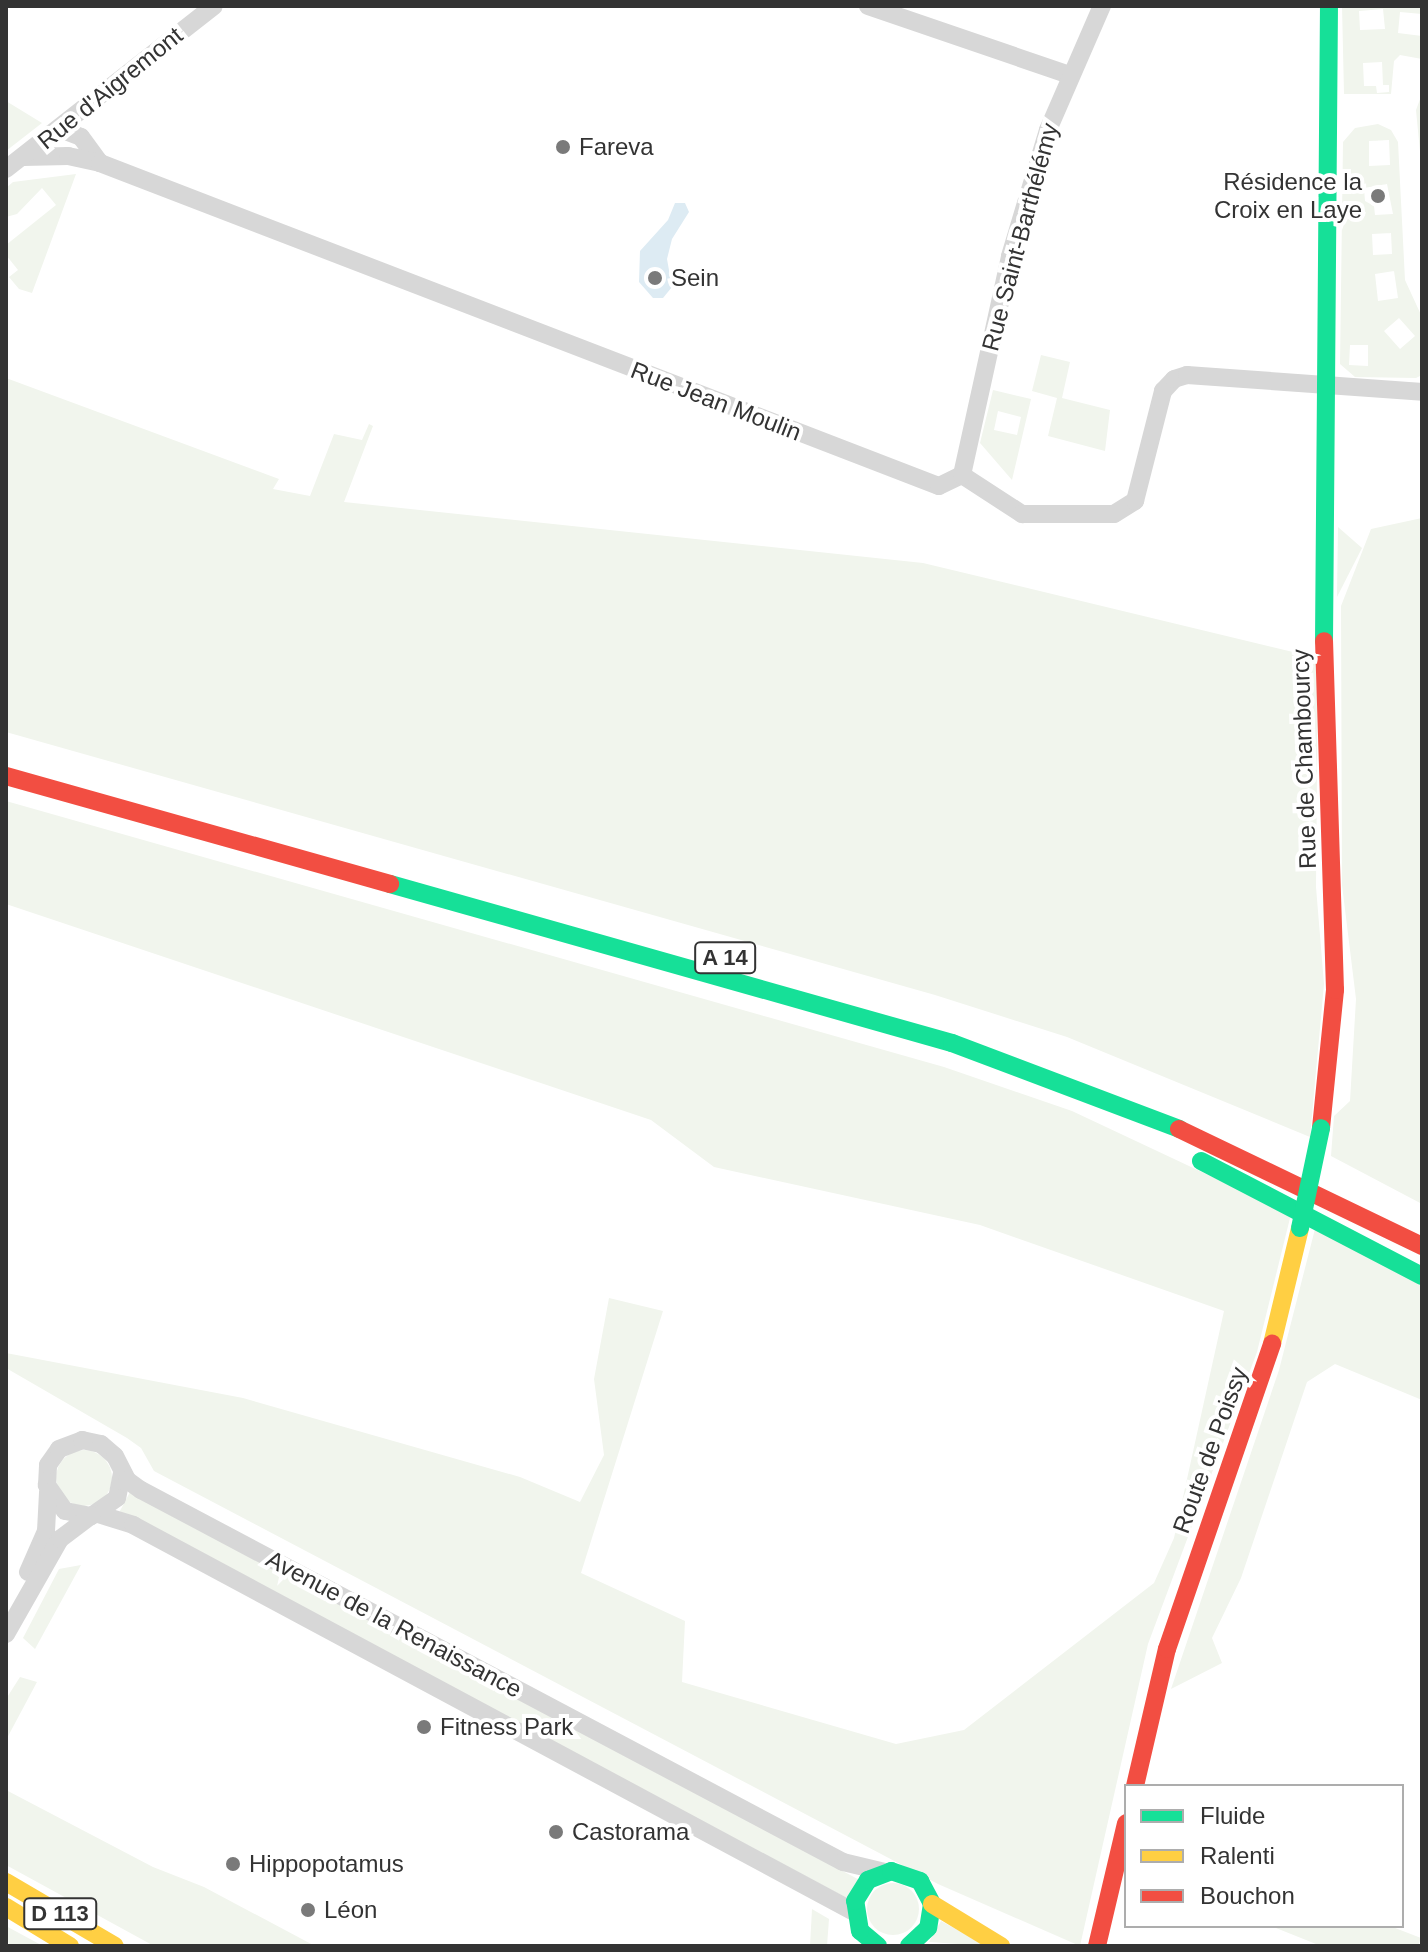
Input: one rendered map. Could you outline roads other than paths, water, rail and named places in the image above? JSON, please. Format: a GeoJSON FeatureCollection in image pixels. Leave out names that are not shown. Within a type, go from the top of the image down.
{"type":"FeatureCollection","features":[{"type":"Feature","properties":{"kind":"main road","name":"Rue de Chambourcy"},"geometry":{"type":"LineString","coordinates":[[1321,1128],[1335,990],[1324,633],[1329,6]]}},
{"type":"Feature","properties":{"kind":"main road","name":"A 14"},"geometry":{"type":"LineString","coordinates":[[6,776],[893,1027],[1046,1075],[1218,1143],[1422,1246]]}},
{"type":"Feature","properties":{"kind":"main road","name":"A 14"},"geometry":{"type":"LineString","coordinates":[[609,925],[866,998]]}},
{"type":"Feature","properties":{"kind":"main road"},"geometry":{"type":"LineString","coordinates":[[927,1015],[973,1029]]}},
{"type":"Feature","properties":{"kind":"main road"},"geometry":{"type":"LineString","coordinates":[[893,1027],[929,1049],[1173,1149],[1422,1276]]}},
{"type":"Feature","properties":{"kind":"main road","name":"Route de Poissy"},"geometry":{"type":"LineString","coordinates":[[1135,1784],[1167,1649],[1267,1365],[1321,1128]]}},
{"type":"Feature","properties":{"kind":"main road"},"geometry":{"type":"LineString","coordinates":[[1291,1154],[1330,1173]]}},
{"type":"Feature","properties":{"kind":"main road"},"geometry":{"type":"LineString","coordinates":[[1097,1946],[1124,1831]]}},
{"type":"Feature","properties":{"kind":"main road"},"geometry":{"type":"LineString","coordinates":[[855,1946],[856,1919],[864,1884],[885,1872],[916,1878],[932,1904],[1001,1946]]}},
{"type":"Feature","properties":{"kind":"main road","name":"D 113"},"geometry":{"type":"LineString","coordinates":[[6,1882],[115,1946]]}},
{"type":"Feature","properties":{"kind":"main road"},"geometry":{"type":"LineString","coordinates":[[910,1946],[928,1928],[932,1904]]}},
{"type":"Feature","properties":{"kind":"main road","name":"D 113"},"geometry":{"type":"LineString","coordinates":[[6,1907],[70,1946]]}},
{"type":"Feature","properties":{"kind":"main road"},"geometry":{"type":"LineString","coordinates":[[856,1919],[878,1946]]}},
{"type":"Feature","properties":{"kind":"main road"},"geometry":{"type":"LineString","coordinates":[[910,1946],[921,1946]]}},
{"type":"Feature","properties":{"kind":"street","name":"Rue d'Aigremont"},"geometry":{"type":"LineString","coordinates":[[6,169],[214,6]]}},
{"type":"Feature","properties":{"kind":"street"},"geometry":{"type":"LineString","coordinates":[[868,6],[1069,75]]}},
{"type":"Feature","properties":{"kind":"street","name":"Rue Saint-Barthélémy"},"geometry":{"type":"LineString","coordinates":[[962,475],[1010,256],[1069,75],[1102,6]]}},
{"type":"Feature","properties":{"kind":"street"},"geometry":{"type":"LineString","coordinates":[[81,137],[88,104]]}},
{"type":"Feature","properties":{"kind":"street"},"geometry":{"type":"LineString","coordinates":[[62,128],[81,137],[100,163]]}},
{"type":"Feature","properties":{"kind":"street"},"geometry":{"type":"LineString","coordinates":[[62,128],[68,156]]}},
{"type":"Feature","properties":{"kind":"street","name":"Rue Jean Moulin"},"geometry":{"type":"LineString","coordinates":[[23,157],[68,156],[100,163],[939,486],[962,475]]}},
{"type":"Feature","properties":{"kind":"street"},"geometry":{"type":"LineString","coordinates":[[962,475],[1022,514],[1114,514],[1135,501],[1163,391],[1174,379],[1187,375],[1422,392]]}},
{"type":"Feature","properties":{"kind":"street"},"geometry":{"type":"LineString","coordinates":[[6,1615],[46,1531],[51,1459],[76,1441],[106,1447],[122,1473],[117,1498],[60,1539],[6,1634]]}},
{"type":"Feature","properties":{"kind":"street","name":"Avenue de la Renaissance"},"geometry":{"type":"LineString","coordinates":[[122,1473],[141,1490],[843,1862],[885,1872]]}},
{"type":"Feature","properties":{"kind":"street"},"geometry":{"type":"LineString","coordinates":[[48,1492],[65,1511],[94,1515]]}},
{"type":"Feature","properties":{"kind":"street","name":"Avenue de la Renaissance"},"geometry":{"type":"LineString","coordinates":[[94,1515],[133,1525],[856,1919]]}},
{"type":"Feature","properties":{"kind":"place","name":"Fareva"},"geometry":{"type":"Point","coordinates":[563,147]}},
{"type":"Feature","properties":{"kind":"place","name":"Résidence la Croix en Laye"},"geometry":{"type":"Point","coordinates":[1378,196]}},
{"type":"Feature","properties":{"kind":"place","name":"Sein"},"geometry":{"type":"Point","coordinates":[655,278]}},
{"type":"Feature","properties":{"kind":"place","name":"Fitness Park"},"geometry":{"type":"Point","coordinates":[424,1727]}},
{"type":"Feature","properties":{"kind":"place","name":"Castorama"},"geometry":{"type":"Point","coordinates":[556,1832]}},
{"type":"Feature","properties":{"kind":"place","name":"Hippopotamus"},"geometry":{"type":"Point","coordinates":[233,1864]}},
{"type":"Feature","properties":{"kind":"place","name":"Léon"},"geometry":{"type":"Point","coordinates":[308,1910]}}]}
